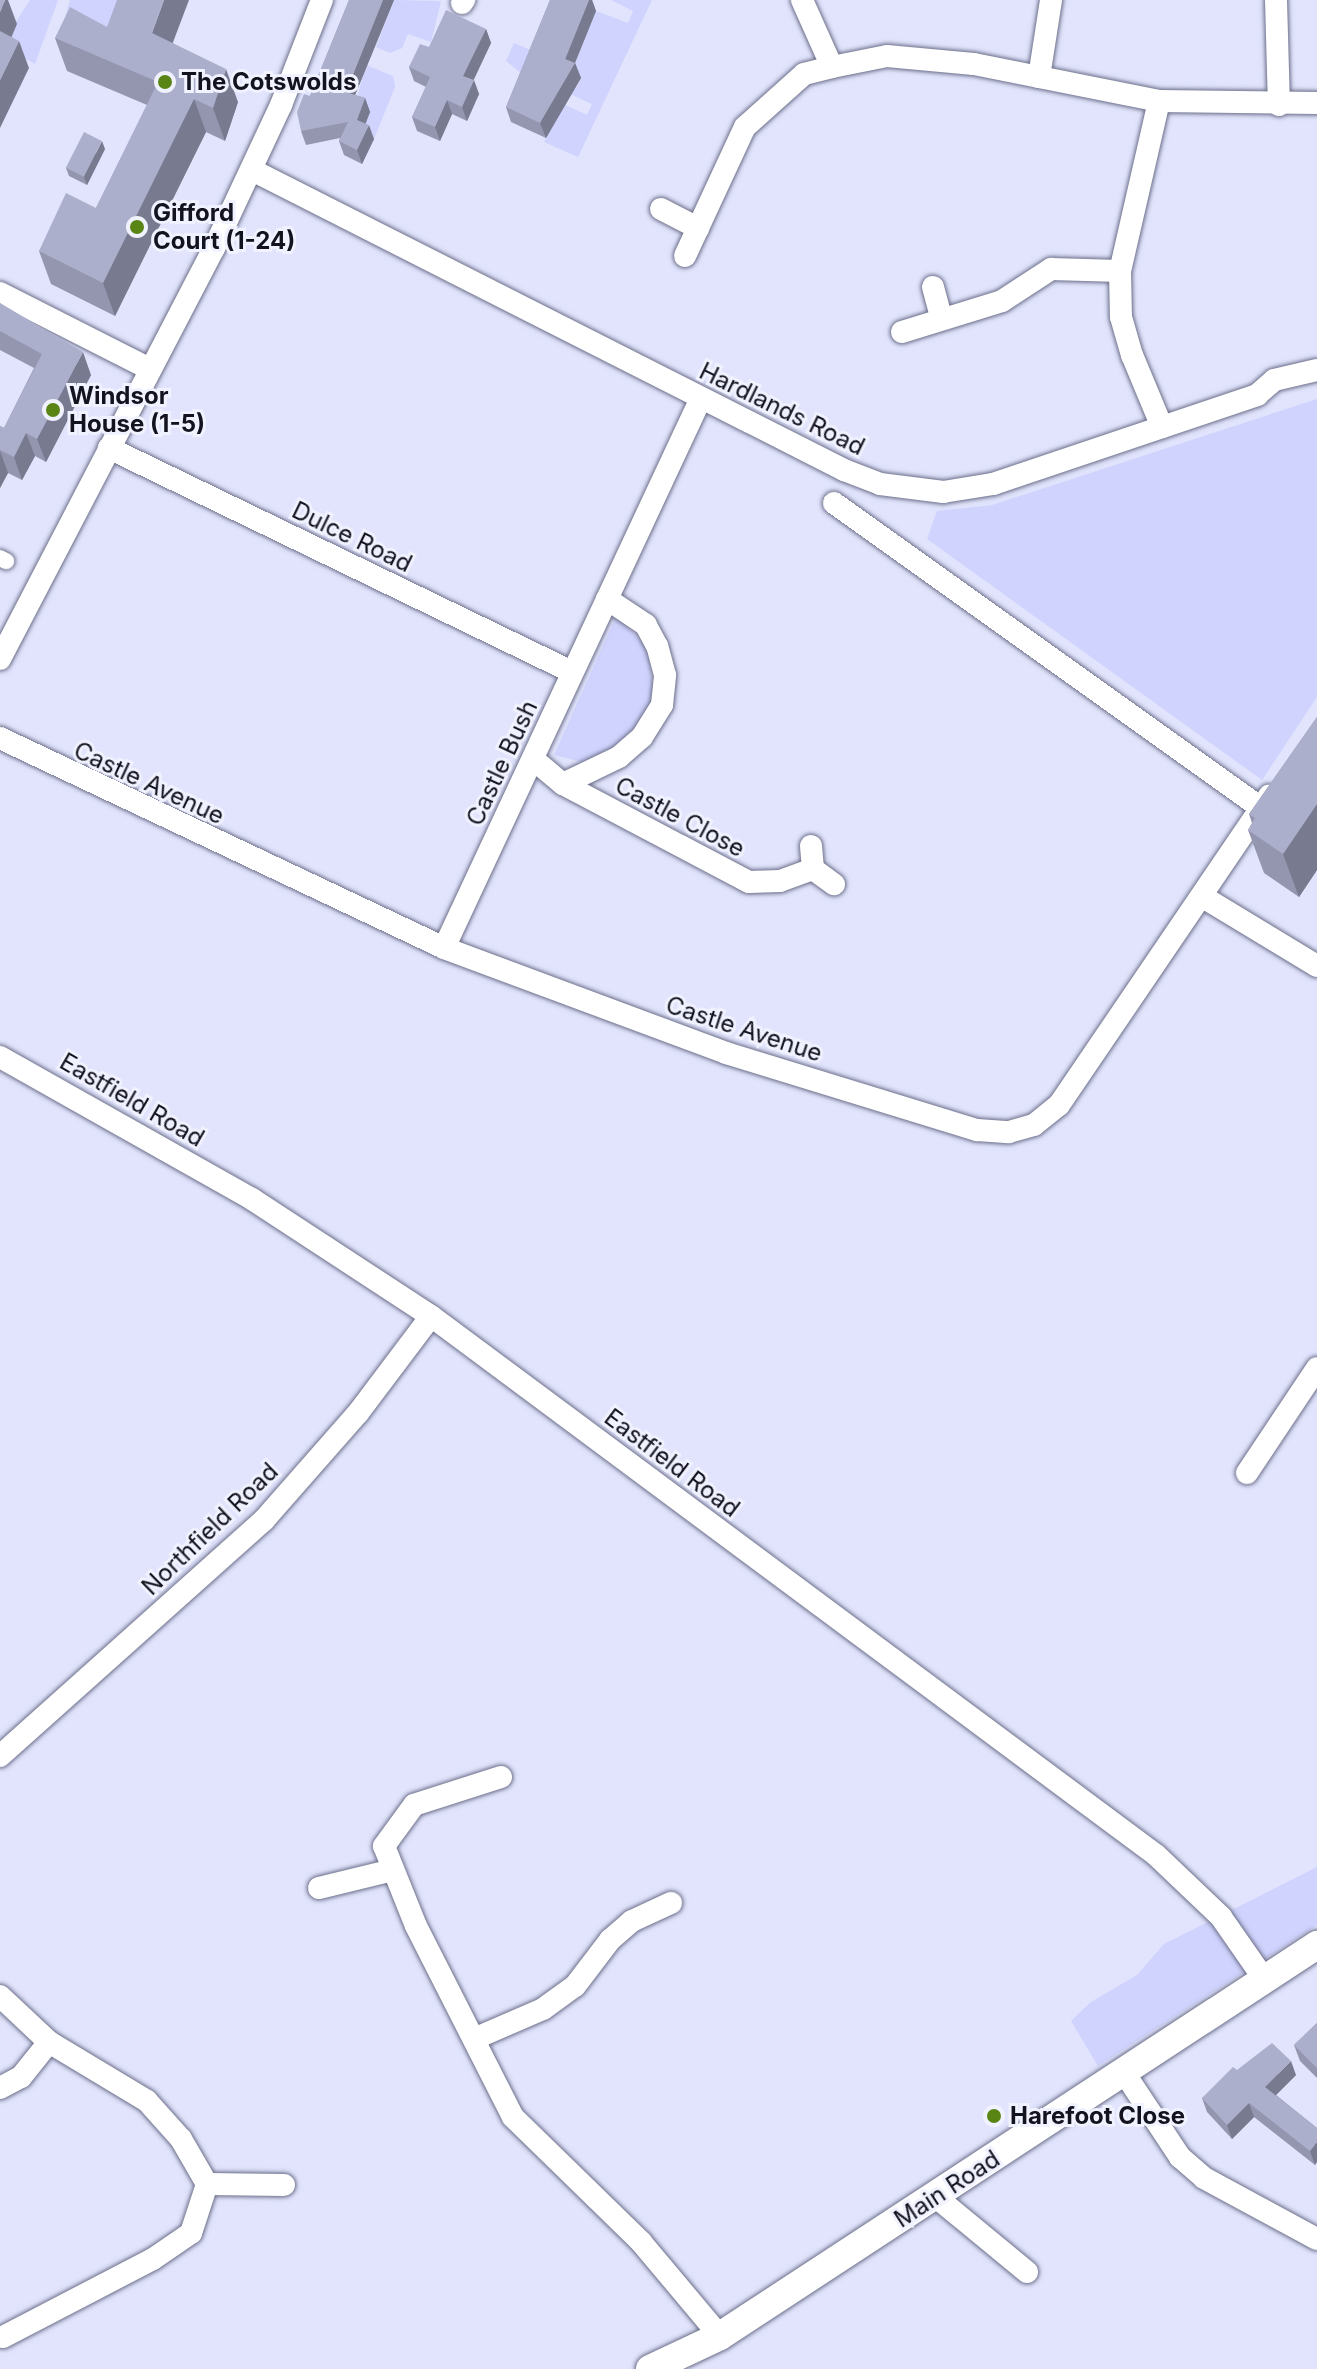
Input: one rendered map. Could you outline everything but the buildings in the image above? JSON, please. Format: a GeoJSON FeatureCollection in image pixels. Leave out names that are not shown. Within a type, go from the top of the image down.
{"type":"FeatureCollection","features":[{"type":"Feature","properties":{"kind":"street"},"geometry":{"type":"LineString","coordinates":[[0,659],[252,170],[322,0]]}},
{"type":"Feature","properties":{"kind":"street"},"geometry":{"type":"LineString","coordinates":[[802,0],[832,67]]}},
{"type":"Feature","properties":{"kind":"street"},"geometry":{"type":"LineString","coordinates":[[1039,77],[1051,0]]}},
{"type":"Feature","properties":{"kind":"street"},"geometry":{"type":"LineString","coordinates":[[1276,0],[1279,105]]}},
{"type":"Feature","properties":{"kind":"street"},"geometry":{"type":"LineString","coordinates":[[685,256],[745,127],[804,74],[832,67],[887,56],[1039,77],[1159,101],[1279,105],[1317,103]]}},
{"type":"Feature","properties":{"kind":"street"},"geometry":{"type":"LineString","coordinates":[[1159,101],[1120,271],[1121,317],[1132,355],[1162,427]]}},
{"type":"Feature","properties":{"kind":"street","name":"Hardlands Road"},"geometry":{"type":"LineString","coordinates":[[252,170],[844,470],[880,484],[943,492],[993,484],[1257,395],[1274,380],[1317,370]]}},
{"type":"Feature","properties":{"kind":"street"},"geometry":{"type":"LineString","coordinates":[[661,209],[698,228]]}},
{"type":"Feature","properties":{"kind":"street"},"geometry":{"type":"LineString","coordinates":[[902,332],[941,316],[1002,301],[1051,269],[1120,271]]}},
{"type":"Feature","properties":{"kind":"street"},"geometry":{"type":"LineString","coordinates":[[933,287],[941,316]]}},
{"type":"Feature","properties":{"kind":"street"},"geometry":{"type":"LineString","coordinates":[[0,293],[148,368]]}},
{"type":"Feature","properties":{"kind":"street","name":"Castle Bush"},"geometry":{"type":"LineString","coordinates":[[444,948],[701,398]]}},
{"type":"Feature","properties":{"kind":"street","name":"Dulce Road"},"geometry":{"type":"LineString","coordinates":[[109,448],[572,672]]}},
{"type":"Feature","properties":{"kind":"street"},"geometry":{"type":"LineString","coordinates":[[834,503],[1261,808]]}},
{"type":"Feature","properties":{"kind":"street"},"geometry":{"type":"LineString","coordinates":[[563,784],[619,757],[642,737],[662,705],[665,675],[657,646],[646,625],[607,599]]}},
{"type":"Feature","properties":{"kind":"street","name":"Castle Avenue"},"geometry":{"type":"LineString","coordinates":[[0,738],[444,948],[726,1053],[977,1130],[1009,1132],[1054,1112],[1285,773]]}},
{"type":"Feature","properties":{"kind":"street","name":"Castle Close"},"geometry":{"type":"LineString","coordinates":[[533,759],[563,784],[749,882],[780,881],[813,869]]}},
{"type":"Feature","properties":{"kind":"street"},"geometry":{"type":"LineString","coordinates":[[811,846],[813,869],[834,884]]}},
{"type":"Feature","properties":{"kind":"street"},"geometry":{"type":"LineString","coordinates":[[1203,897],[1317,966]]}},
{"type":"Feature","properties":{"kind":"street","name":"Eastfield Road"},"geometry":{"type":"LineString","coordinates":[[0,1057],[252,1199],[431,1316],[1156,1855],[1221,1917],[1262,1976]]}},
{"type":"Feature","properties":{"kind":"street","name":"Northfield Road"},"geometry":{"type":"LineString","coordinates":[[0,1756],[264,1520],[358,1413],[431,1316]]}},
{"type":"Feature","properties":{"kind":"street"},"geometry":{"type":"LineString","coordinates":[[1247,1473],[1317,1368]]}},
{"type":"Feature","properties":{"kind":"street"},"geometry":{"type":"LineString","coordinates":[[501,1777],[414,1805],[384,1846],[393,1870],[416,1926],[476,2038],[513,2117],[641,2242],[720,2336]]}},
{"type":"Feature","properties":{"kind":"street"},"geometry":{"type":"LineString","coordinates":[[319,1888],[393,1870]]}},
{"type":"Feature","properties":{"kind":"street"},"geometry":{"type":"LineString","coordinates":[[476,2038],[543,2009],[575,1986],[610,1940],[632,1921],[671,1903]]}},
{"type":"Feature","properties":{"kind":"street","name":"Main Road"},"geometry":{"type":"LineString","coordinates":[[650,2369],[720,2336],[1125,2074],[1262,1976],[1317,1945]]}},
{"type":"Feature","properties":{"kind":"street"},"geometry":{"type":"LineString","coordinates":[[0,1996],[49,2042],[147,2101],[181,2139],[207,2184],[191,2233],[153,2259],[3,2337]]}},
{"type":"Feature","properties":{"kind":"street"},"geometry":{"type":"LineString","coordinates":[[0,2088],[21,2077],[49,2042]]}},
{"type":"Feature","properties":{"kind":"street"},"geometry":{"type":"LineString","coordinates":[[1125,2074],[1180,2157],[1204,2178],[1317,2239]]}},
{"type":"Feature","properties":{"kind":"street"},"geometry":{"type":"LineString","coordinates":[[207,2184],[284,2185]]}},
{"type":"Feature","properties":{"kind":"street"},"geometry":{"type":"LineString","coordinates":[[936,2197],[1027,2272]]}},
{"type":"Feature","properties":{"kind":"shaded area"},"geometry":{"type":"Polygon","coordinates":[[[30,0],[58,0],[35,64],[1,45],[30,0]]]}},
{"type":"Feature","properties":{"kind":"shaded area"},"geometry":{"type":"Polygon","coordinates":[[[70,0],[141,0],[118,61],[63,25],[70,0]]]}},
{"type":"Feature","properties":{"kind":"shaded area"},"geometry":{"type":"Polygon","coordinates":[[[394,0],[441,1],[431,42],[408,34],[402,48],[390,53],[376,47],[394,0]]]}},
{"type":"Feature","properties":{"kind":"shaded area"},"geometry":{"type":"Polygon","coordinates":[[[611,0],[652,0],[578,157],[544,142],[561,103],[587,115],[592,104],[561,90],[565,83],[576,88],[581,79],[569,73],[596,11],[628,23],[633,11],[611,0]]]}},
{"type":"Feature","properties":{"kind":"shaded area"},"geometry":{"type":"Polygon","coordinates":[[[514,43],[531,50],[521,73],[506,61],[514,43]]]}},
{"type":"Feature","properties":{"kind":"shaded area"},"geometry":{"type":"Polygon","coordinates":[[[366,65],[393,76],[395,87],[374,139],[349,127],[366,65]]]}},
{"type":"Feature","properties":{"kind":"shaded area"},"geometry":{"type":"Polygon","coordinates":[[[1317,399],[1317,697],[1262,780],[927,539],[937,511],[992,505],[1317,399]]]}},
{"type":"Feature","properties":{"kind":"shaded area"},"geometry":{"type":"Polygon","coordinates":[[[616,617],[647,646],[653,688],[649,707],[632,735],[599,758],[582,762],[554,755],[616,617]]]}},
{"type":"Feature","properties":{"kind":"shaded area"},"geometry":{"type":"Polygon","coordinates":[[[1317,1867],[1317,1925],[1098,2066],[1071,2021],[1091,2002],[1137,1975],[1164,1944],[1317,1867]]]}},
{"type":"Feature","properties":{"kind":"place","name":"The Cotswolds"},"geometry":{"type":"Point","coordinates":[165,82]}},
{"type":"Feature","properties":{"kind":"place","name":"Gifford Court (1-24)"},"geometry":{"type":"Point","coordinates":[137,227]}},
{"type":"Feature","properties":{"kind":"place","name":"Windsor House (1-5)"},"geometry":{"type":"Point","coordinates":[53,410]}},
{"type":"Feature","properties":{"kind":"place","name":"Harefoot Close"},"geometry":{"type":"Point","coordinates":[994,2116]}}]}
